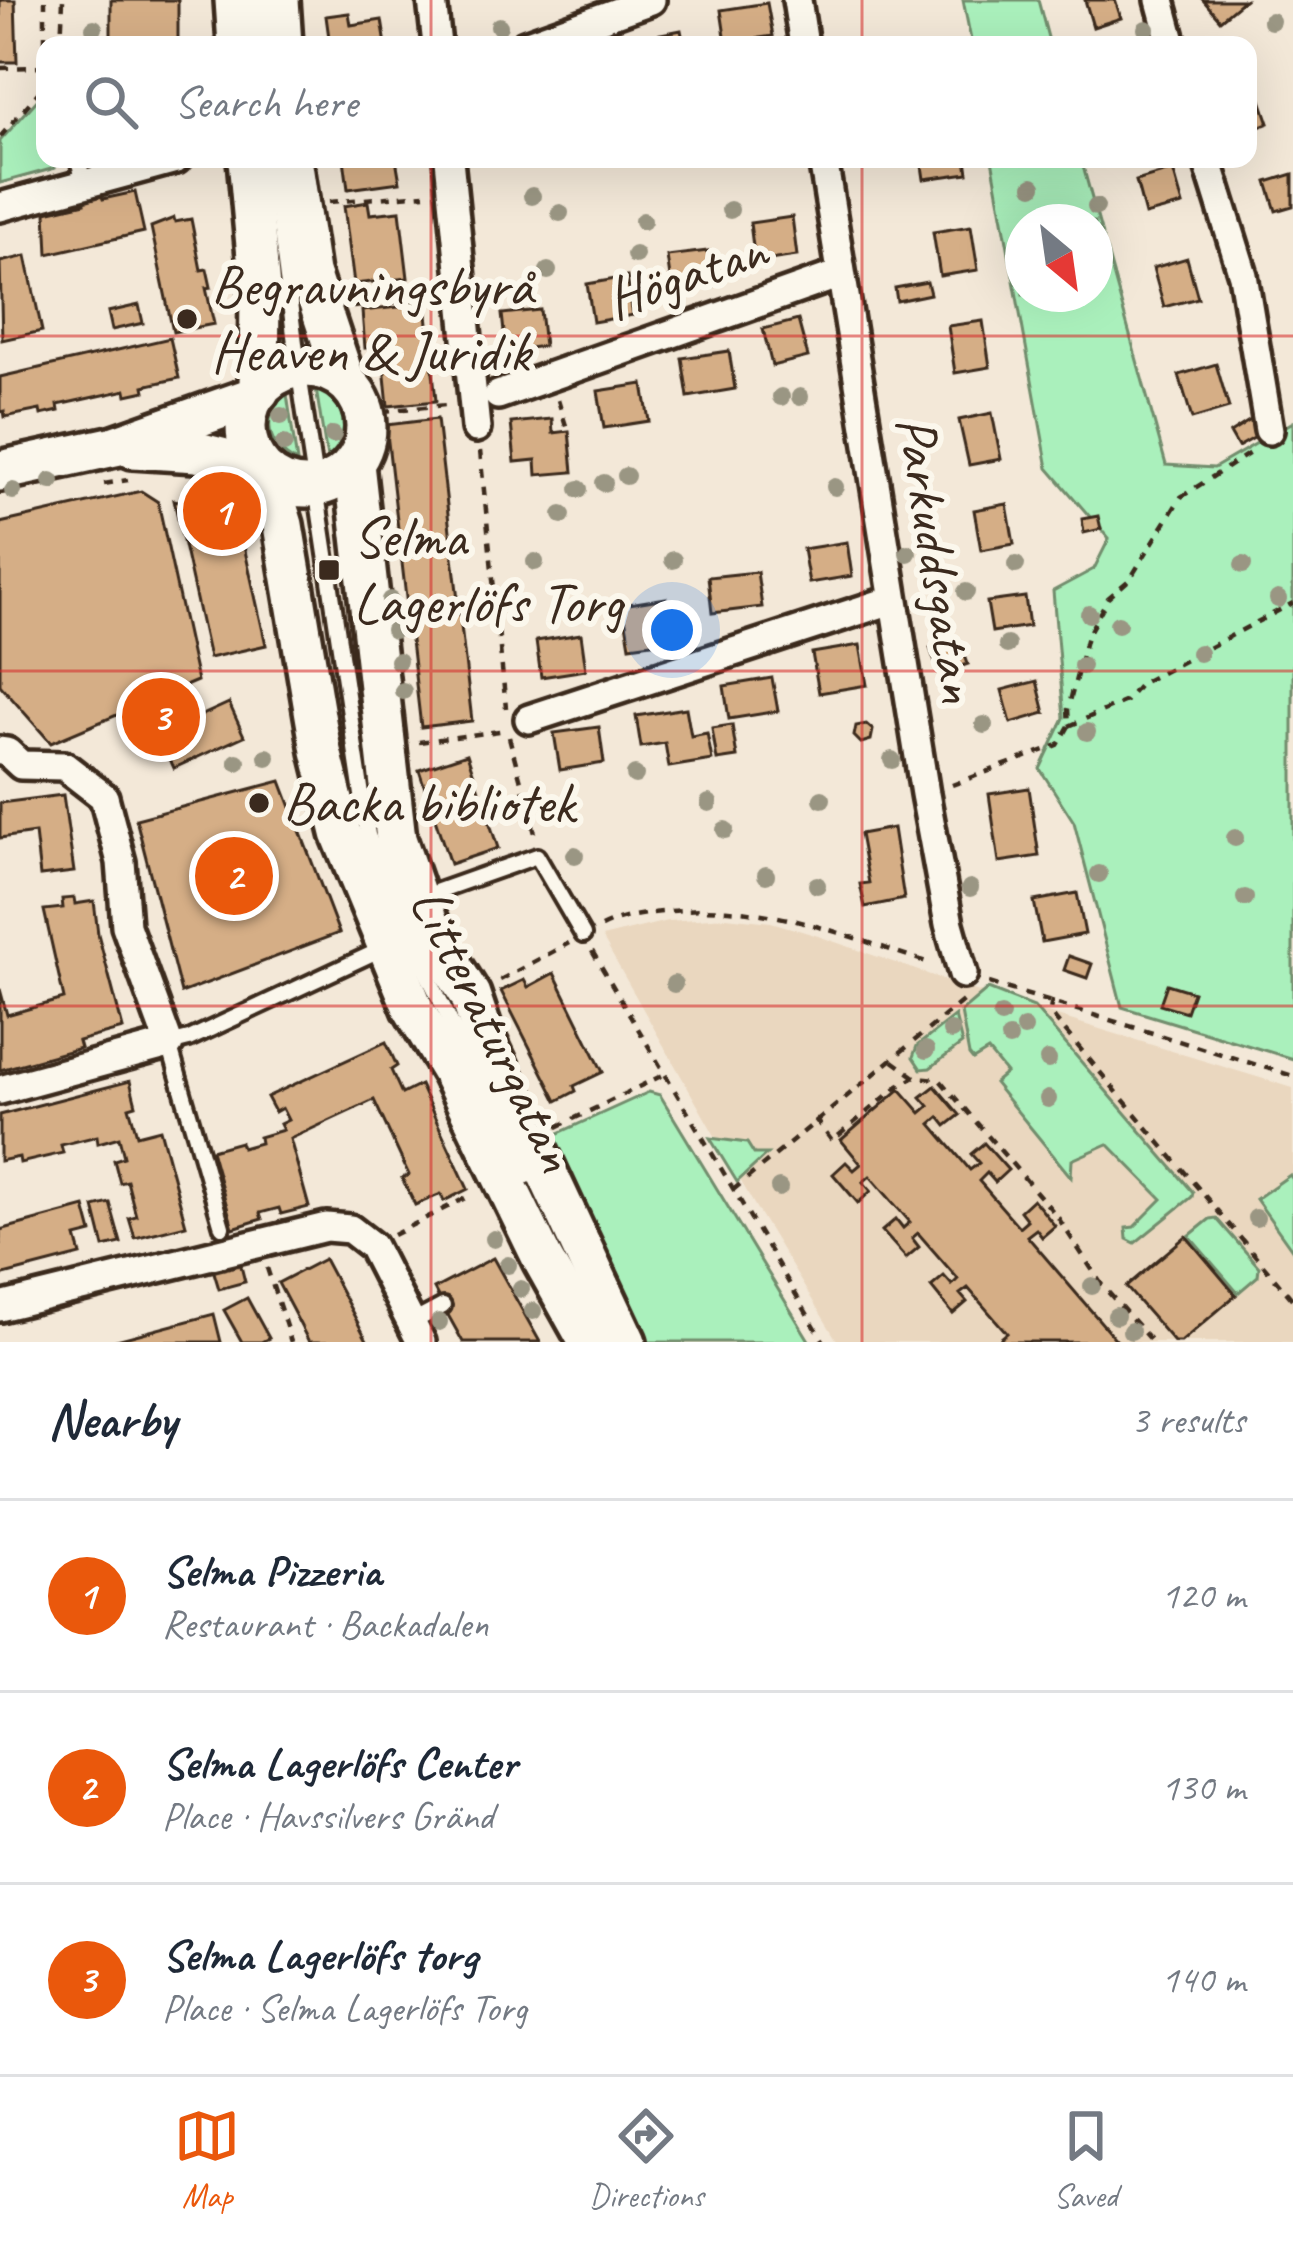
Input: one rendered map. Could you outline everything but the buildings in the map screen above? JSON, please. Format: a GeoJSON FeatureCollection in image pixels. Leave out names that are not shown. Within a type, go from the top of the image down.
{"type":"FeatureCollection","features":[{"type":"Feature","properties":{"kind":"street"},"geometry":{"type":"LineString","coordinates":[[235,0],[237,36]]}},
{"type":"Feature","properties":{"kind":"street"},"geometry":{"type":"LineString","coordinates":[[279,0],[281,36]]}},
{"type":"Feature","properties":{"kind":"street"},"geometry":{"type":"LineString","coordinates":[[432,0],[436,36]]}},
{"type":"Feature","properties":{"kind":"street"},"geometry":{"type":"LineString","coordinates":[[550,36],[651,0]]}},
{"type":"Feature","properties":{"kind":"street"},"geometry":{"type":"LineString","coordinates":[[797,0],[803,36]]}},
{"type":"Feature","properties":{"kind":"street"},"geometry":{"type":"LineString","coordinates":[[1160,0],[1170,36]]}},
{"type":"Feature","properties":{"kind":"street"},"geometry":{"type":"LineString","coordinates":[[0,207],[52,201],[81,171],[134,168]]}},
{"type":"Feature","properties":{"kind":"street","name":"Litteraturgatan"},"geometry":{"type":"LineString","coordinates":[[249,168],[260,289],[256,394],[246,433],[283,525],[332,806],[412,1008],[452,1073],[543,1259],[590,1342]]}},
{"type":"Feature","properties":{"kind":"street","name":"Litteraturgatan"},"geometry":{"type":"LineString","coordinates":[[293,168],[309,273],[345,381],[363,406],[367,426],[364,446],[354,464],[396,838],[417,899],[470,994],[486,1042],[626,1342]]}},
{"type":"Feature","properties":{"kind":"street"},"geometry":{"type":"LineString","coordinates":[[449,168],[482,408]]}},
{"type":"Feature","properties":{"kind":"street","name":"Parkuddsgatan"},"geometry":{"type":"LineString","coordinates":[[824,168],[925,794],[949,924],[967,981]]}},
{"type":"Feature","properties":{"kind":"street"},"geometry":{"type":"LineString","coordinates":[[1210,168],[1243,275],[1269,430]]}},
{"type":"Feature","properties":{"kind":"street","name":"Högatan"},"geometry":{"type":"LineString","coordinates":[[482,408],[840,274]]}},
{"type":"Feature","properties":{"kind":"street"},"geometry":{"type":"LineString","coordinates":[[121,463],[256,394],[276,375],[318,368],[345,381]]}},
{"type":"Feature","properties":{"kind":"street"},"geometry":{"type":"LineString","coordinates":[[0,471],[121,463],[197,452],[264,471],[285,484],[316,487],[333,481],[354,464]]}},
{"type":"Feature","properties":{"kind":"street"},"geometry":{"type":"LineString","coordinates":[[518,724],[892,600]]}},
{"type":"Feature","properties":{"kind":"street"},"geometry":{"type":"LineString","coordinates":[[0,751],[8,752],[21,765],[64,766],[104,797],[121,862],[126,926],[169,1044],[0,1090]]}},
{"type":"Feature","properties":{"kind":"street"},"geometry":{"type":"LineString","coordinates":[[0,1307],[258,1241],[340,1226],[361,1234],[372,1246],[416,1333]]}},
{"type":"Feature","properties":{"kind":"lane"},"geometry":{"type":"LineString","coordinates":[[258,0],[260,36]]}},
{"type":"Feature","properties":{"kind":"lane"},"geometry":{"type":"LineString","coordinates":[[273,168],[368,835],[397,910],[538,1198]]}},
{"type":"Feature","properties":{"kind":"lane"},"geometry":{"type":"LineString","coordinates":[[417,899],[538,856],[583,935]]}},
{"type":"Feature","properties":{"kind":"lane"},"geometry":{"type":"LineString","coordinates":[[222,1227],[169,1044],[189,1039],[388,945]]}},
{"type":"Feature","properties":{"kind":"lane"},"geometry":{"type":"LineString","coordinates":[[579,1281],[610,1342]]}},
{"type":"Feature","properties":{"kind":"lane"},"geometry":{"type":"LineString","coordinates":[[416,1333],[442,1306]]}},
{"type":"Feature","properties":{"kind":"path"},"geometry":{"type":"LineString","coordinates":[[45,0],[45,36]]}},
{"type":"Feature","properties":{"kind":"path"},"geometry":{"type":"LineString","coordinates":[[61,36],[63,0]]}},
{"type":"Feature","properties":{"kind":"path"},"geometry":{"type":"LineString","coordinates":[[0,68],[36,68]]}},
{"type":"Feature","properties":{"kind":"path"},"geometry":{"type":"LineString","coordinates":[[0,135],[36,95]]}},
{"type":"Feature","properties":{"kind":"path"},"geometry":{"type":"LineString","coordinates":[[323,202],[451,191]]}},
{"type":"Feature","properties":{"kind":"path"},"geometry":{"type":"LineString","coordinates":[[555,391],[567,429]]}},
{"type":"Feature","properties":{"kind":"path"},"geometry":{"type":"LineString","coordinates":[[382,411],[482,408],[538,856]]}},
{"type":"Feature","properties":{"kind":"path"},"geometry":{"type":"LineString","coordinates":[[925,794],[1058,745],[1069,726],[1068,709],[1083,649],[1108,598],[1130,579],[1181,497],[1196,484],[1246,459],[1269,430]]}},
{"type":"Feature","properties":{"kind":"path"},"geometry":{"type":"LineString","coordinates":[[91,486],[121,463]]}},
{"type":"Feature","properties":{"kind":"path"},"geometry":{"type":"LineString","coordinates":[[1069,726],[1126,701],[1140,684],[1293,603]]}},
{"type":"Feature","properties":{"kind":"path"},"geometry":{"type":"LineString","coordinates":[[406,744],[518,724]]}},
{"type":"Feature","properties":{"kind":"path"},"geometry":{"type":"LineString","coordinates":[[485,988],[583,935],[824,1342]]}},
{"type":"Feature","properties":{"kind":"path"},"geometry":{"type":"LineString","coordinates":[[733,1190],[815,1119],[961,1006],[967,981]]}},
{"type":"Feature","properties":{"kind":"path"},"geometry":{"type":"LineString","coordinates":[[1052,1000],[1055,1019],[1293,1300]]}},
{"type":"Feature","properties":{"kind":"path"},"geometry":{"type":"LineString","coordinates":[[893,1060],[915,1077],[939,1079],[1057,1216],[1102,1285],[1152,1342]]}},
{"type":"Feature","properties":{"kind":"path"},"geometry":{"type":"LineString","coordinates":[[554,1130],[665,1074]]}},
{"type":"Feature","properties":{"kind":"path"},"geometry":{"type":"LineString","coordinates":[[815,1119],[832,1141],[915,1077]]}},
{"type":"Feature","properties":{"kind":"path"},"geometry":{"type":"LineString","coordinates":[[258,1241],[291,1342]]}},
{"type":"Feature","properties":{"kind":"shaded area"},"geometry":{"type":"Polygon","coordinates":[[[726,917],[771,922],[815,935],[985,994],[1293,1088],[1293,1342],[838,1342],[602,937],[667,921],[726,917]]]}},
{"type":"Feature","properties":{"kind":"green space"},"geometry":{"type":"Polygon","coordinates":[[[963,0],[1038,0],[1048,36],[970,36],[963,0]]]}},
{"type":"Feature","properties":{"kind":"green space"},"geometry":{"type":"Polygon","coordinates":[[[36,101],[36,168],[55,168],[0,183],[0,141],[36,101]]]}},
{"type":"Feature","properties":{"kind":"green space"},"geometry":{"type":"Polygon","coordinates":[[[994,168],[1084,168],[1094,204],[1005,204],[1005,231],[994,168]]]}},
{"type":"Feature","properties":{"kind":"green space"},"geometry":{"type":"Polygon","coordinates":[[[1113,274],[1166,465],[1214,468],[1293,422],[1293,1059],[1122,1007],[1074,822],[1040,769],[1064,718],[1053,591],[1094,569],[1109,539],[1048,468],[1020,312],[1113,312],[1113,274]]]}},
{"type":"Feature","properties":{"kind":"green space"},"geometry":{"type":"Polygon","coordinates":[[[316,389],[335,403],[343,420],[341,440],[327,458],[316,389]]]}},
{"type":"Feature","properties":{"kind":"green space"},"geometry":{"type":"Polygon","coordinates":[[[287,394],[297,462],[279,448],[270,431],[273,412],[287,394]]]}},
{"type":"Feature","properties":{"kind":"green space"},"geometry":{"type":"Polygon","coordinates":[[[988,989],[1034,1007],[1193,1192],[1135,1243],[1127,1239],[1126,1228],[1134,1227],[1162,1199],[1108,1144],[1072,1160],[1071,1177],[994,1083],[1006,1073],[988,1051],[973,1060],[969,1055],[961,1012],[988,989]]]}},
{"type":"Feature","properties":{"kind":"green space"},"geometry":{"type":"Polygon","coordinates":[[[955,1016],[962,1044],[930,1068],[921,1069],[913,1057],[917,1046],[955,1016]]]}},
{"type":"Feature","properties":{"kind":"green space"},"geometry":{"type":"Polygon","coordinates":[[[649,1092],[660,1095],[810,1342],[638,1342],[548,1138],[649,1092]]]}},
{"type":"Feature","properties":{"kind":"green space"},"geometry":{"type":"Polygon","coordinates":[[[710,1138],[747,1143],[754,1154],[767,1154],[737,1182],[710,1138]]]}},
{"type":"Feature","properties":{"kind":"green space"},"geometry":{"type":"Polygon","coordinates":[[[1290,1175],[1293,1180],[1293,1251],[1256,1199],[1290,1175]]]}},
{"type":"Feature","properties":{"kind":"green space"},"geometry":{"type":"Polygon","coordinates":[[[1216,1218],[1259,1267],[1258,1276],[1238,1293],[1189,1236],[1216,1218]]]}},
{"type":"Feature","properties":{"kind":"place","name":"Begravningsbyrå Heaven & Juridik"},"geometry":{"type":"Point","coordinates":[187,319]}},
{"type":"Feature","properties":{"kind":"place","name":"Selma Pizzeria"},"geometry":{"type":"Point","coordinates":[222,511]}},
{"type":"Feature","properties":{"kind":"place","name":"Selma Lagerlöfs Torg"},"geometry":{"type":"Point","coordinates":[329,570]}},
{"type":"Feature","properties":{"kind":"place","name":"Selma Lagerlöfs torg"},"geometry":{"type":"Point","coordinates":[161,717]}},
{"type":"Feature","properties":{"kind":"place","name":"Backa bibliotek"},"geometry":{"type":"Point","coordinates":[259,803]}},
{"type":"Feature","properties":{"kind":"place","name":"Selma Lagerlöfs Center"},"geometry":{"type":"Point","coordinates":[234,876]}}]}
